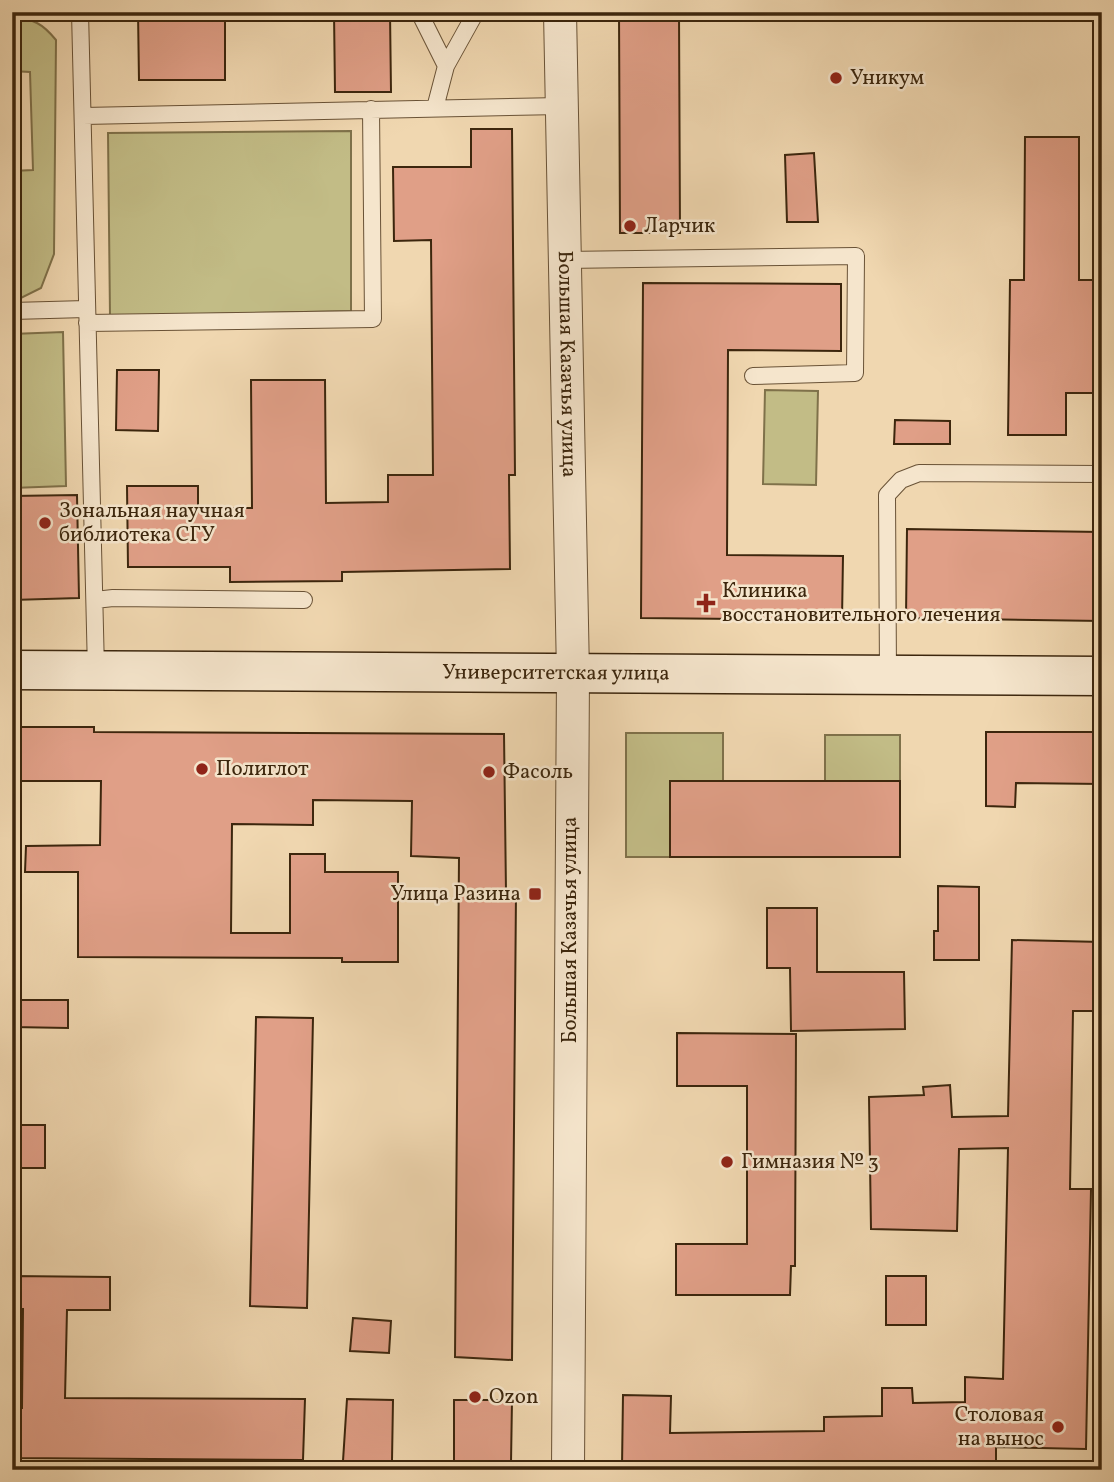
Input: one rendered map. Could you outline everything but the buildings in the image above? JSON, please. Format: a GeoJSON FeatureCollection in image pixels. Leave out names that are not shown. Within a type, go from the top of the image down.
{"type":"FeatureCollection","features":[{"type":"Feature","properties":{"kind":"main road","name":"Университетская улица"},"geometry":{"type":"LineString","coordinates":[[12,670],[1102,676]]}},
{"type":"Feature","properties":{"kind":"street","name":"Большая Казачья улица"},"geometry":{"type":"LineString","coordinates":[[560,12],[573,674],[568,1470]]}},
{"type":"Feature","properties":{"kind":"lane"},"geometry":{"type":"LineString","coordinates":[[80,12],[96,670]]}},
{"type":"Feature","properties":{"kind":"lane"},"geometry":{"type":"LineString","coordinates":[[419,12],[446,66]]}},
{"type":"Feature","properties":{"kind":"lane"},"geometry":{"type":"LineString","coordinates":[[435,108],[446,66],[476,12]]}},
{"type":"Feature","properties":{"kind":"lane"},"geometry":{"type":"LineString","coordinates":[[83,116],[561,106]]}},
{"type":"Feature","properties":{"kind":"lane"},"geometry":{"type":"LineString","coordinates":[[12,311],[87,316],[373,319],[371,110]]}},
{"type":"Feature","properties":{"kind":"lane"},"geometry":{"type":"LineString","coordinates":[[564,260],[856,256],[855,373],[753,376]]}},
{"type":"Feature","properties":{"kind":"lane"},"geometry":{"type":"LineString","coordinates":[[888,676],[887,495],[901,480],[919,473],[1102,474]]}},
{"type":"Feature","properties":{"kind":"lane"},"geometry":{"type":"LineString","coordinates":[[94,600],[304,600]]}},
{"type":"Feature","properties":{"kind":"shaded area"},"geometry":{"type":"Polygon","coordinates":[[[12,18],[37,23],[56,40],[54,254],[41,288],[13,302],[12,171],[33,170],[30,72],[12,71],[12,18]]]}},
{"type":"Feature","properties":{"kind":"shaded area"},"geometry":{"type":"Polygon","coordinates":[[[351,131],[351,311],[110,316],[108,133],[351,131]]]}},
{"type":"Feature","properties":{"kind":"shaded area"},"geometry":{"type":"Polygon","coordinates":[[[63,332],[66,486],[12,488],[12,334],[63,332]]]}},
{"type":"Feature","properties":{"kind":"shaded area"},"geometry":{"type":"Polygon","coordinates":[[[765,390],[818,391],[816,485],[763,484],[765,390]]]}},
{"type":"Feature","properties":{"kind":"shaded area"},"geometry":{"type":"Polygon","coordinates":[[[626,733],[723,733],[723,781],[670,781],[670,857],[626,857],[626,733]]]}},
{"type":"Feature","properties":{"kind":"shaded area"},"geometry":{"type":"Polygon","coordinates":[[[825,735],[900,735],[900,781],[825,781],[825,735]]]}},
{"type":"Feature","properties":{"kind":"place","name":"Уникум"},"geometry":{"type":"Point","coordinates":[836,78]}},
{"type":"Feature","properties":{"kind":"place","name":"Ларчик"},"geometry":{"type":"Point","coordinates":[630,226]}},
{"type":"Feature","properties":{"kind":"place","name":"Зональная научная библиотека СГУ"},"geometry":{"type":"Point","coordinates":[45,523]}},
{"type":"Feature","properties":{"kind":"place","name":"Клиника восстановительного лечения"},"geometry":{"type":"Point","coordinates":[706,603]}},
{"type":"Feature","properties":{"kind":"place","name":"Полиглот"},"geometry":{"type":"Point","coordinates":[202,769]}},
{"type":"Feature","properties":{"kind":"place","name":"Фасоль"},"geometry":{"type":"Point","coordinates":[489,772]}},
{"type":"Feature","properties":{"kind":"place","name":"Улица Разина"},"geometry":{"type":"Point","coordinates":[535,894]}},
{"type":"Feature","properties":{"kind":"place","name":"Гимназия № 3"},"geometry":{"type":"Point","coordinates":[727,1162]}},
{"type":"Feature","properties":{"kind":"place","name":"Ozon"},"geometry":{"type":"Point","coordinates":[475,1397]}},
{"type":"Feature","properties":{"kind":"place","name":"Столовая на вынос"},"geometry":{"type":"Point","coordinates":[1058,1427]}}]}
